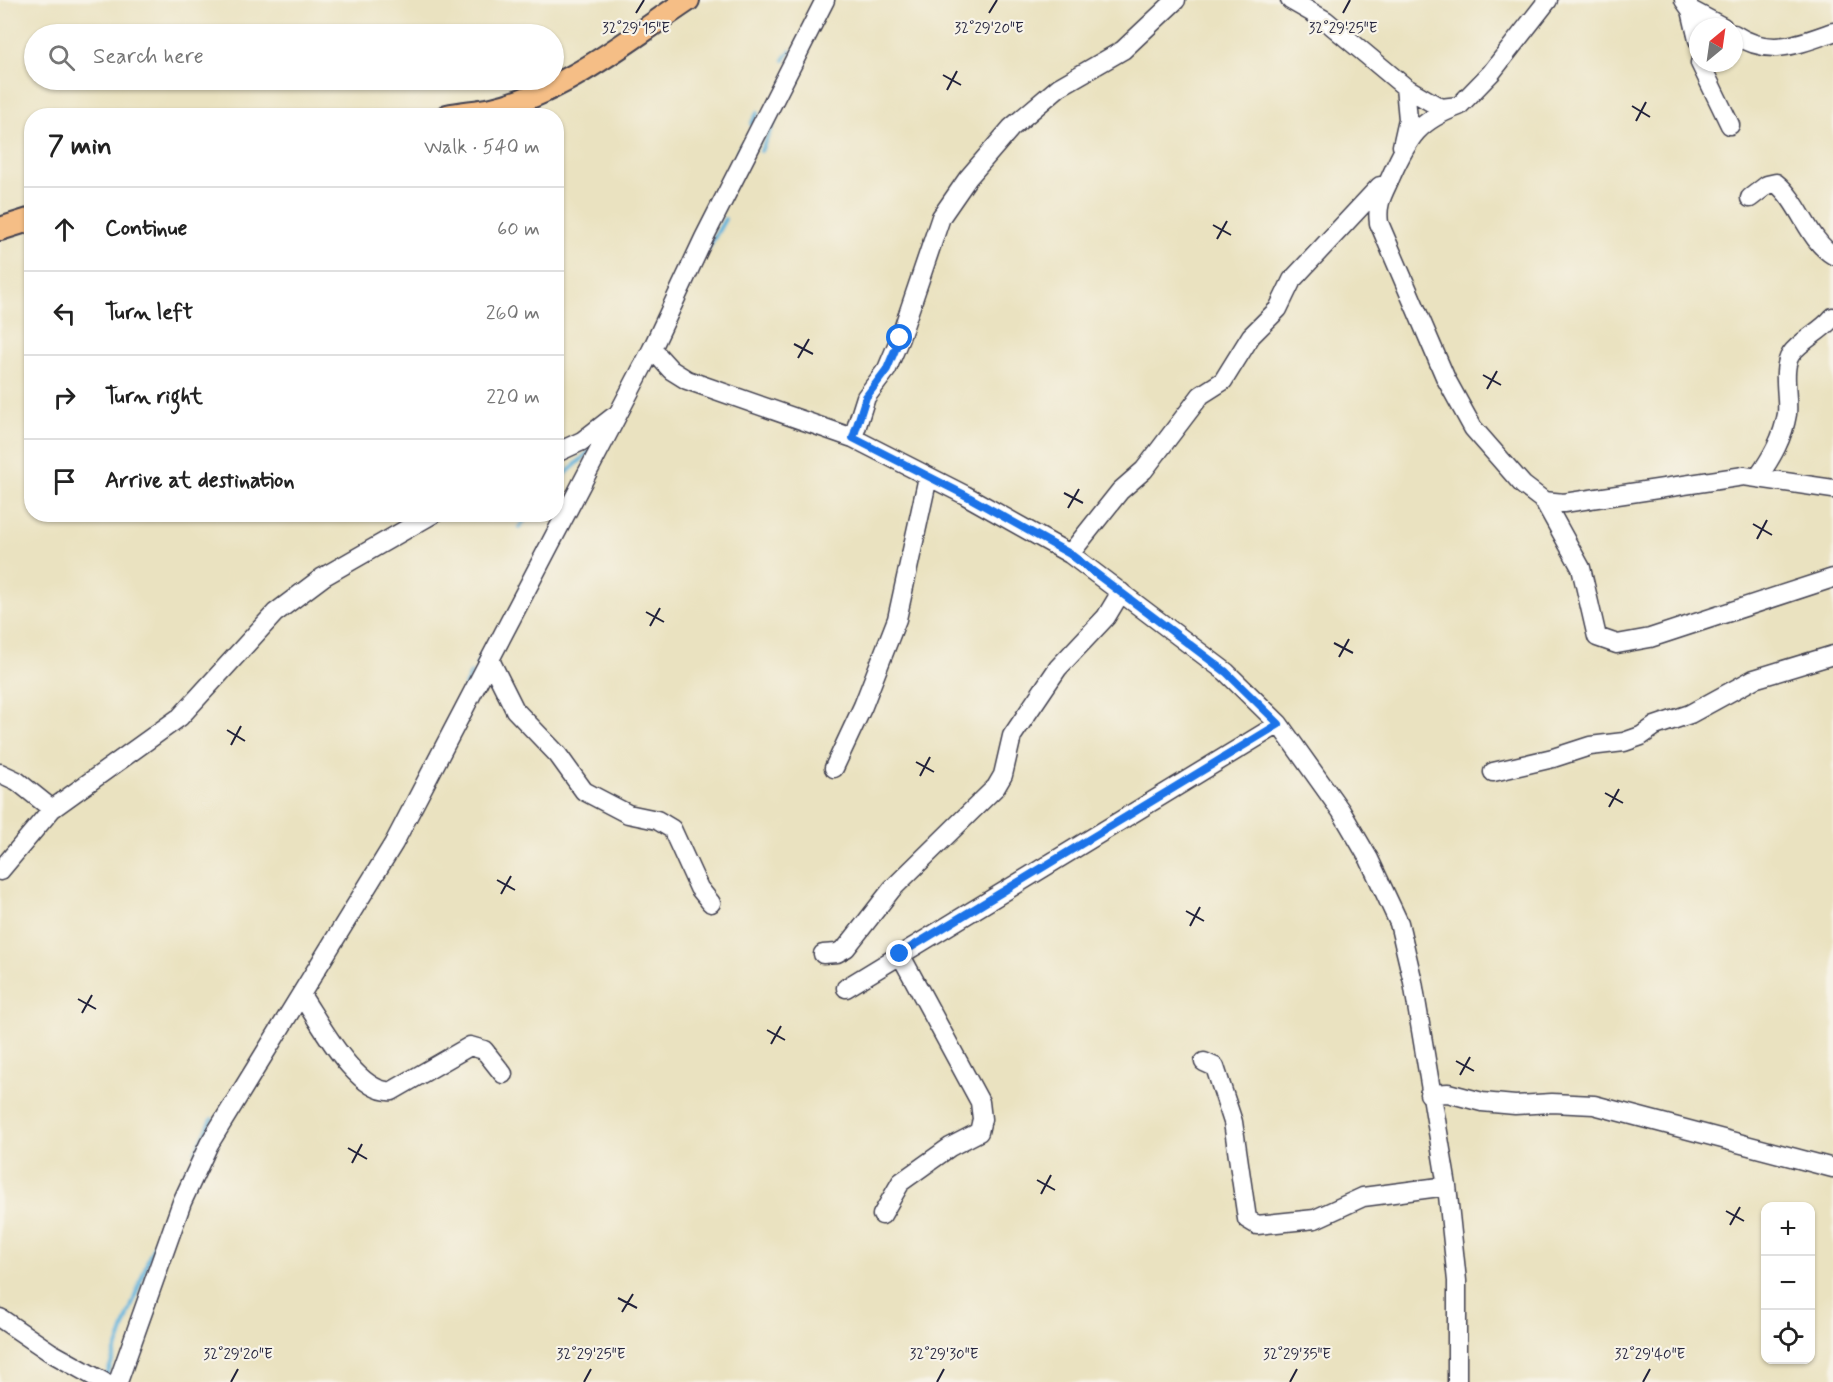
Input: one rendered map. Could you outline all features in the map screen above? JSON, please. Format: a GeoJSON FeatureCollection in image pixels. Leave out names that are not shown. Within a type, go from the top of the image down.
{"type":"FeatureCollection","features":[{"type":"Feature","properties":{"kind":"main road"},"geometry":{"type":"LineString","coordinates":[[564,79],[589,65],[688,0]]}},
{"type":"Feature","properties":{"kind":"main road"},"geometry":{"type":"LineString","coordinates":[[496,108],[530,97],[543,90]]}},
{"type":"Feature","properties":{"kind":"main road"},"geometry":{"type":"LineString","coordinates":[[0,229],[24,222]]}},
{"type":"Feature","properties":{"kind":"street"},"geometry":{"type":"LineString","coordinates":[[564,516],[652,350],[704,238],[825,0]]}},
{"type":"Feature","properties":{"kind":"street"},"geometry":{"type":"LineString","coordinates":[[853,438],[866,397],[887,369],[900,338],[941,217],[968,178],[1011,128],[1059,87],[1123,50],[1176,0]]}},
{"type":"Feature","properties":{"kind":"street"},"geometry":{"type":"LineString","coordinates":[[1070,554],[1120,491],[1144,470],[1201,395],[1223,381],[1251,336],[1278,309],[1292,280],[1375,194],[1406,143],[1435,115],[1459,106],[1491,73],[1548,0]]}},
{"type":"Feature","properties":{"kind":"street"},"geometry":{"type":"LineString","coordinates":[[1293,1],[1325,20],[1405,87],[1441,108],[1459,106]]}},
{"type":"Feature","properties":{"kind":"street"},"geometry":{"type":"LineString","coordinates":[[1688,5],[1709,18]]}},
{"type":"Feature","properties":{"kind":"street"},"geometry":{"type":"LineString","coordinates":[[1743,39],[1756,47],[1774,47],[1795,45],[1833,32]]}},
{"type":"Feature","properties":{"kind":"street"},"geometry":{"type":"LineString","coordinates":[[1704,72],[1730,124]]}},
{"type":"Feature","properties":{"kind":"street"},"geometry":{"type":"LineString","coordinates":[[1405,87],[1408,119],[1400,154],[1380,197],[1377,210],[1379,223],[1446,379],[1473,428],[1523,485],[1544,501],[1581,568],[1596,637],[1617,644],[1650,638],[1833,578]]}},
{"type":"Feature","properties":{"kind":"street"},"geometry":{"type":"LineString","coordinates":[[1750,198],[1767,185],[1776,183],[1796,204],[1824,249],[1833,255]]}},
{"type":"Feature","properties":{"kind":"street"},"geometry":{"type":"LineString","coordinates":[[668,316],[662,348],[671,370]]}},
{"type":"Feature","properties":{"kind":"street"},"geometry":{"type":"LineString","coordinates":[[1758,477],[1774,455],[1787,412],[1787,363],[1791,353],[1833,317]]}},
{"type":"Feature","properties":{"kind":"street"},"geometry":{"type":"LineString","coordinates":[[652,350],[671,370],[687,380],[853,438],[1070,554],[1226,672],[1279,724],[1341,811],[1369,859],[1399,923],[1413,982],[1429,1094],[1447,1186],[1457,1281],[1457,1382]]}},
{"type":"Feature","properties":{"kind":"street"},"geometry":{"type":"LineString","coordinates":[[564,449],[582,441],[616,414]]}},
{"type":"Feature","properties":{"kind":"street"},"geometry":{"type":"LineString","coordinates":[[1774,455],[1780,474],[1791,481]]}},
{"type":"Feature","properties":{"kind":"street"},"geometry":{"type":"LineString","coordinates":[[1544,501],[1564,503],[1744,476],[1791,481],[1833,489]]}},
{"type":"Feature","properties":{"kind":"street"},"geometry":{"type":"LineString","coordinates":[[834,768],[863,706],[897,619],[928,477]]}},
{"type":"Feature","properties":{"kind":"street"},"geometry":{"type":"LineString","coordinates":[[0,871],[52,809],[180,717],[274,613],[322,577],[419,522]]}},
{"type":"Feature","properties":{"kind":"street"},"geometry":{"type":"LineString","coordinates":[[118,1382],[182,1202],[209,1144],[240,1089],[301,995],[394,843],[561,522]]}},
{"type":"Feature","properties":{"kind":"street"},"geometry":{"type":"LineString","coordinates":[[823,954],[837,953],[846,948],[892,890],[996,787],[1003,775],[1011,736],[1058,668],[1107,617],[1121,592]]}},
{"type":"Feature","properties":{"kind":"street"},"geometry":{"type":"LineString","coordinates":[[1493,772],[1553,758],[1590,746],[1624,742],[1641,736],[1655,726],[1690,714],[1754,679],[1833,655]]}},
{"type":"Feature","properties":{"kind":"street"},"geometry":{"type":"LineString","coordinates":[[490,660],[515,710],[558,755],[584,792],[628,814],[657,820],[672,829],[699,888],[711,903]]}},
{"type":"Feature","properties":{"kind":"street"},"geometry":{"type":"LineString","coordinates":[[846,988],[1279,724]]}},
{"type":"Feature","properties":{"kind":"street"},"geometry":{"type":"LineString","coordinates":[[0,773],[16,781],[52,809]]}},
{"type":"Feature","properties":{"kind":"street"},"geometry":{"type":"LineString","coordinates":[[882,1215],[901,1182],[950,1147],[979,1132],[982,1119],[980,1102],[900,954]]}},
{"type":"Feature","properties":{"kind":"street"},"geometry":{"type":"LineString","coordinates":[[301,995],[344,1059],[374,1089],[383,1092],[392,1091],[470,1046],[484,1050],[503,1074]]}},
{"type":"Feature","properties":{"kind":"street"},"geometry":{"type":"LineString","coordinates":[[1204,1062],[1215,1068],[1233,1122],[1247,1219],[1257,1225],[1315,1219],[1363,1197],[1447,1186]]}},
{"type":"Feature","properties":{"kind":"street"},"geometry":{"type":"LineString","coordinates":[[1429,1094],[1448,1093],[1482,1102],[1515,1105],[1552,1103],[1594,1105],[1833,1168]]}},
{"type":"Feature","properties":{"kind":"street"},"geometry":{"type":"LineString","coordinates":[[0,1318],[50,1352],[104,1382]]}},
{"type":"Feature","properties":{"kind":"waterway"},"geometry":{"type":"LineString","coordinates":[[784,60],[790,51]]}},
{"type":"Feature","properties":{"kind":"waterway"},"geometry":{"type":"LineString","coordinates":[[751,124],[758,112]]}},
{"type":"Feature","properties":{"kind":"waterway"},"geometry":{"type":"LineString","coordinates":[[761,151],[777,116]]}},
{"type":"Feature","properties":{"kind":"waterway"},"geometry":{"type":"LineString","coordinates":[[738,151],[742,144]]}},
{"type":"Feature","properties":{"kind":"waterway"},"geometry":{"type":"LineString","coordinates":[[714,198],[720,188]]}},
{"type":"Feature","properties":{"kind":"waterway"},"geometry":{"type":"LineString","coordinates":[[707,251],[725,219]]}},
{"type":"Feature","properties":{"kind":"waterway"},"geometry":{"type":"LineString","coordinates":[[564,475],[590,451]]}},
{"type":"Feature","properties":{"kind":"waterway"},"geometry":{"type":"LineString","coordinates":[[519,527],[524,522]]}},
{"type":"Feature","properties":{"kind":"waterway"},"geometry":{"type":"LineString","coordinates":[[477,664],[483,654]]}},
{"type":"Feature","properties":{"kind":"waterway"},"geometry":{"type":"LineString","coordinates":[[465,686],[471,673]]}},
{"type":"Feature","properties":{"kind":"waterway"},"geometry":{"type":"LineString","coordinates":[[195,1152],[212,1119]]}},
{"type":"Feature","properties":{"kind":"waterway"},"geometry":{"type":"LineString","coordinates":[[183,1179],[186,1169]]}},
{"type":"Feature","properties":{"kind":"waterway"},"geometry":{"type":"LineString","coordinates":[[107,1375],[149,1257],[178,1187]]}},
{"type":"Feature","properties":{"kind":"route"},"geometry":{"type":"LineString","coordinates":[[900,338],[887,369],[866,397],[853,438],[965,495],[1070,554],[1226,672],[1279,724],[900,954]]}}]}
